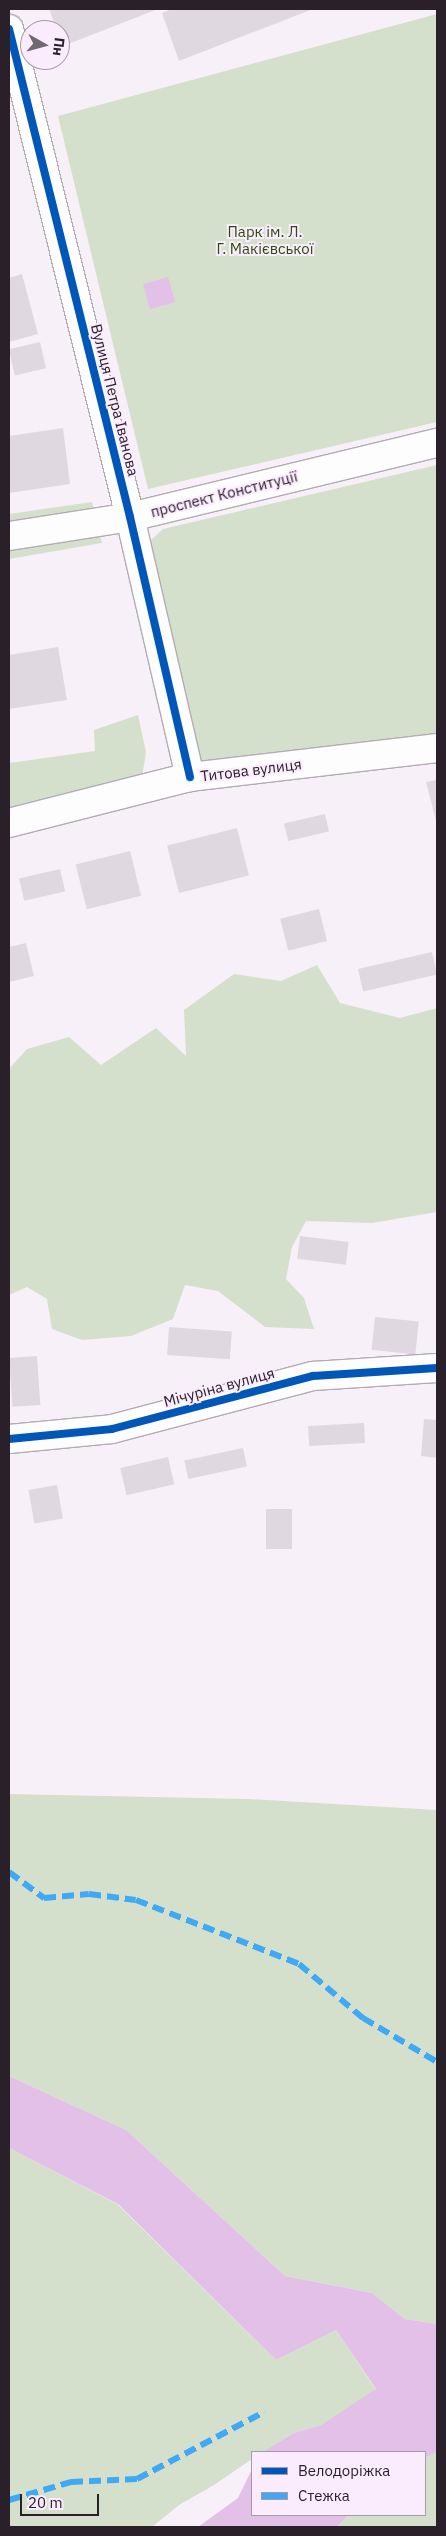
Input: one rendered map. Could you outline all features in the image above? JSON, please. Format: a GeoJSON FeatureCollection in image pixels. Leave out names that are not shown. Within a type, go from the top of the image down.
{"type":"FeatureCollection","features":[{"type":"Feature","properties":{"kind":"street","name":"Вулиця Петра Іванова"},"geometry":{"type":"LineString","coordinates":[[9,30],[130,517],[190,778]]}},
{"type":"Feature","properties":{"kind":"street","name":"проспект Конституції"},"geometry":{"type":"LineString","coordinates":[[9,536],[130,517],[437,443]]}},
{"type":"Feature","properties":{"kind":"street","name":"Титова вулиця"},"geometry":{"type":"LineString","coordinates":[[9,823],[190,778],[437,748]]}},
{"type":"Feature","properties":{"kind":"street","name":"Мічуріна вулиця"},"geometry":{"type":"LineString","coordinates":[[9,1440],[112,1429],[313,1376],[437,1368]]}},
{"type":"Feature","properties":{"kind":"green space","name":"Парк ім. Л. Г. Макієвської"},"geometry":{"type":"Polygon","coordinates":[[[437,14],[437,422],[148,489],[58,116],[437,14]]]}},
{"type":"Feature","properties":{"kind":"green space"},"geometry":{"type":"Polygon","coordinates":[[[437,465],[437,747],[227,773],[200,760],[149,542],[163,529],[437,465]]]}},
{"type":"Feature","properties":{"kind":"green space"},"geometry":{"type":"Polygon","coordinates":[[[92,502],[102,543],[9,559],[9,514],[92,502]]]}},
{"type":"Feature","properties":{"kind":"green space"},"geometry":{"type":"Polygon","coordinates":[[[138,715],[146,752],[140,790],[9,823],[9,763],[95,751],[94,730],[138,715]]]}},
{"type":"Feature","properties":{"kind":"green space"},"geometry":{"type":"Polygon","coordinates":[[[317,965],[340,1003],[400,1018],[437,1008],[437,1212],[372,1223],[306,1221],[292,1247],[286,1279],[304,1298],[314,1329],[265,1327],[218,1291],[185,1285],[173,1319],[131,1336],[82,1340],[52,1329],[47,1299],[27,1287],[9,1295],[9,1069],[27,1049],[69,1037],[101,1065],[156,1028],[186,1056],[184,1010],[234,974],[281,981],[317,965]]]}},
{"type":"Feature","properties":{"kind":"green space"},"geometry":{"type":"Polygon","coordinates":[[[9,1794],[248,1799],[437,1810],[437,2324],[405,2319],[372,2293],[285,2276],[126,2130],[9,2076],[9,1794]]]}},
{"type":"Feature","properties":{"kind":"green space"},"geometry":{"type":"Polygon","coordinates":[[[9,2148],[117,2204],[276,2360],[336,2330],[376,2390],[321,2425],[294,2433],[264,2451],[251,2451],[251,2460],[214,2485],[179,2505],[152,2527],[9,2527],[9,2148]]]}},
{"type":"Feature","properties":{"kind":"green space"},"geometry":{"type":"Polygon","coordinates":[[[437,2452],[437,2527],[337,2527],[347,2516],[426,2516],[426,2458],[437,2452]]]}},
{"type":"Feature","properties":{"kind":"shaded area"},"geometry":{"type":"Polygon","coordinates":[[[168,277],[175,302],[150,309],[143,284],[168,277]]]}},
{"type":"Feature","properties":{"kind":"shaded area"},"geometry":{"type":"Polygon","coordinates":[[[9,2076],[126,2130],[285,2276],[372,2293],[405,2319],[437,2324],[437,2452],[426,2458],[426,2451],[264,2451],[294,2433],[321,2425],[376,2389],[336,2330],[276,2360],[118,2204],[9,2148],[9,2076]]]}},
{"type":"Feature","properties":{"kind":"shaded area"},"geometry":{"type":"Polygon","coordinates":[[[251,2471],[251,2516],[347,2516],[337,2527],[198,2527],[238,2498],[251,2471]]]}},
{"type":"Feature","properties":{"kind":"building"},"geometry":{"type":"Polygon","coordinates":[[[49,9],[158,9],[70,43],[70,20],[53,20],[49,9]]]}},
{"type":"Feature","properties":{"kind":"building"},"geometry":{"type":"Polygon","coordinates":[[[172,9],[313,9],[179,61],[162,13],[172,9]]]}},
{"type":"Feature","properties":{"kind":"building"},"geometry":{"type":"Polygon","coordinates":[[[22,274],[38,334],[9,342],[9,278],[22,274]]]}},
{"type":"Feature","properties":{"kind":"building"},"geometry":{"type":"Polygon","coordinates":[[[40,342],[46,368],[15,376],[9,349],[40,342]]]}},
{"type":"Feature","properties":{"kind":"building"},"geometry":{"type":"Polygon","coordinates":[[[63,428],[70,484],[9,493],[9,436],[63,428]]]}},
{"type":"Feature","properties":{"kind":"building"},"geometry":{"type":"Polygon","coordinates":[[[58,647],[67,700],[9,709],[9,655],[58,647]]]}},
{"type":"Feature","properties":{"kind":"building"},"geometry":{"type":"Polygon","coordinates":[[[437,780],[437,825],[426,782],[437,780]]]}},
{"type":"Feature","properties":{"kind":"building"},"geometry":{"type":"Polygon","coordinates":[[[325,814],[329,832],[288,841],[284,823],[325,814]]]}},
{"type":"Feature","properties":{"kind":"building"},"geometry":{"type":"Polygon","coordinates":[[[237,828],[249,876],[179,893],[167,845],[237,828]]]}},
{"type":"Feature","properties":{"kind":"building"},"geometry":{"type":"Polygon","coordinates":[[[130,851],[141,896],[87,909],[76,865],[130,851]]]}},
{"type":"Feature","properties":{"kind":"building"},"geometry":{"type":"Polygon","coordinates":[[[60,869],[65,891],[24,901],[19,878],[60,869]]]}},
{"type":"Feature","properties":{"kind":"building"},"geometry":{"type":"Polygon","coordinates":[[[319,909],[327,941],[288,951],[280,919],[319,909]]]}},
{"type":"Feature","properties":{"kind":"building"},"geometry":{"type":"Polygon","coordinates":[[[26,943],[34,976],[9,982],[9,947],[26,943]]]}},
{"type":"Feature","properties":{"kind":"building"},"geometry":{"type":"Polygon","coordinates":[[[432,952],[437,974],[363,992],[358,969],[432,952]]]}},
{"type":"Feature","properties":{"kind":"building"},"geometry":{"type":"Polygon","coordinates":[[[300,1236],[349,1242],[346,1265],[297,1259],[300,1236]]]}},
{"type":"Feature","properties":{"kind":"building"},"geometry":{"type":"Polygon","coordinates":[[[375,1317],[419,1322],[415,1354],[372,1350],[375,1317]]]}},
{"type":"Feature","properties":{"kind":"building"},"geometry":{"type":"Polygon","coordinates":[[[169,1327],[232,1331],[230,1359],[167,1355],[169,1327]]]}},
{"type":"Feature","properties":{"kind":"building"},"geometry":{"type":"Polygon","coordinates":[[[37,1356],[40,1405],[12,1407],[9,1358],[37,1356]]]}},
{"type":"Feature","properties":{"kind":"building"},"geometry":{"type":"Polygon","coordinates":[[[424,1419],[437,1420],[437,1458],[421,1456],[424,1419]]]}},
{"type":"Feature","properties":{"kind":"building"},"geometry":{"type":"Polygon","coordinates":[[[364,1423],[365,1443],[309,1446],[308,1426],[364,1423]]]}},
{"type":"Feature","properties":{"kind":"building"},"geometry":{"type":"Polygon","coordinates":[[[243,1448],[247,1467],[188,1479],[184,1460],[243,1448]]]}},
{"type":"Feature","properties":{"kind":"building"},"geometry":{"type":"Polygon","coordinates":[[[168,1457],[174,1484],[127,1495],[120,1468],[168,1457]]]}},
{"type":"Feature","properties":{"kind":"building"},"geometry":{"type":"Polygon","coordinates":[[[57,1485],[63,1518],[34,1524],[28,1490],[57,1485]]]}},
{"type":"Feature","properties":{"kind":"building"},"geometry":{"type":"Polygon","coordinates":[[[266,1509],[292,1509],[292,1549],[266,1549],[266,1509]]]}},
{"type":"Feature","properties":{"kind":"marked path"},"geometry":{"type":"LineString","coordinates":[[9,1872],[44,1898],[89,1894],[136,1900],[299,1964],[363,2018],[437,2062]]}},
{"type":"Feature","properties":{"kind":"marked path"},"geometry":{"type":"LineString","coordinates":[[9,2500],[71,2482],[137,2479],[264,2412]]}},
{"type":"Feature","properties":{"kind":"cycle path"},"geometry":{"type":"LineString","coordinates":[[9,29],[130,517],[190,777]]}},
{"type":"Feature","properties":{"kind":"cycle path"},"geometry":{"type":"LineString","coordinates":[[9,1439],[112,1429],[313,1376],[437,1368]]}}]}
